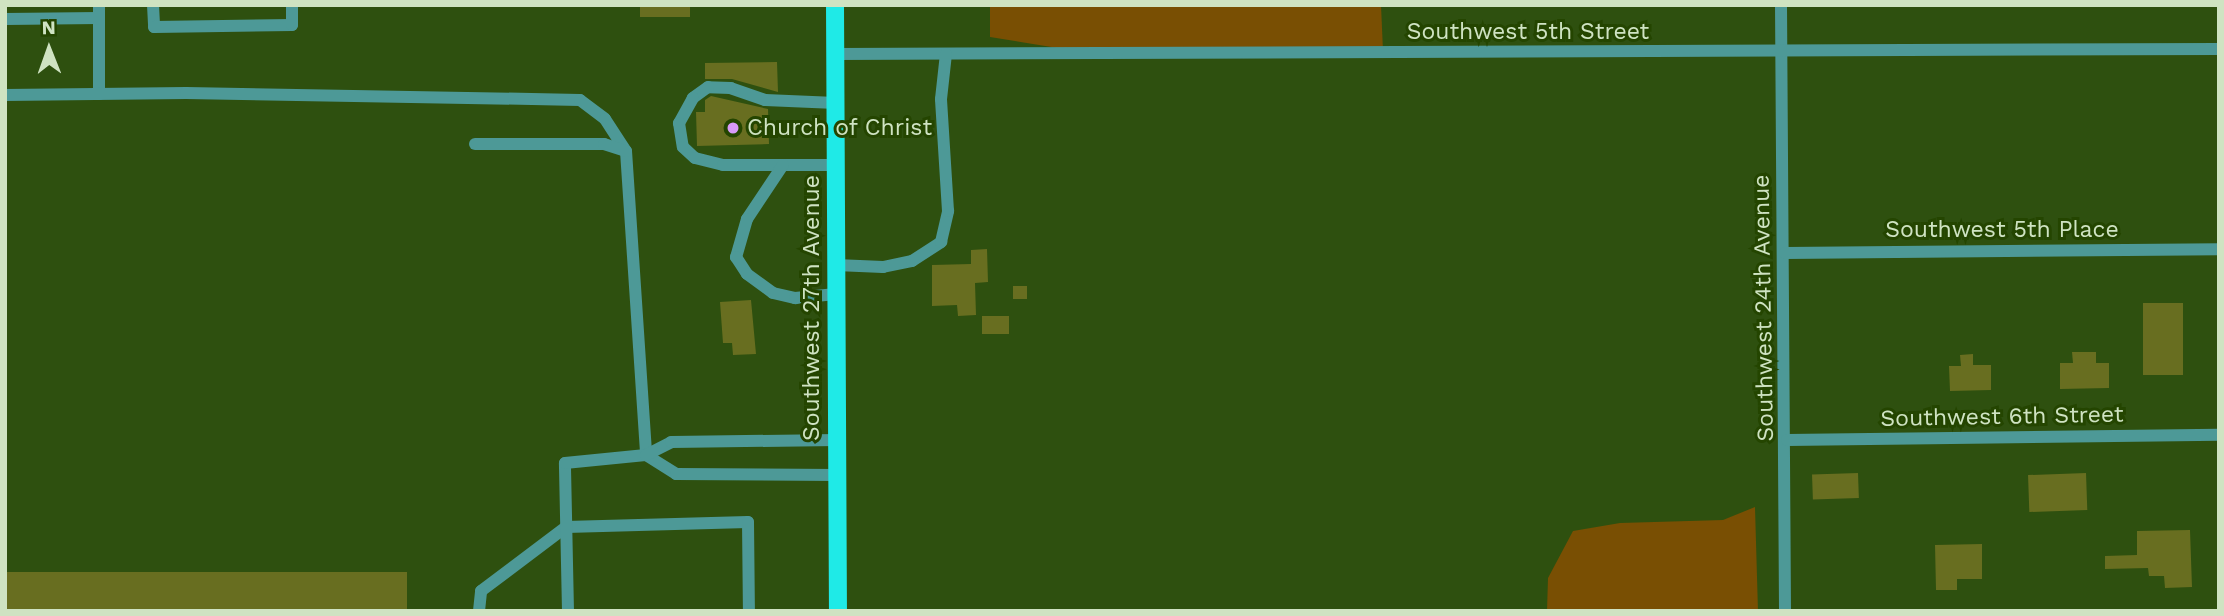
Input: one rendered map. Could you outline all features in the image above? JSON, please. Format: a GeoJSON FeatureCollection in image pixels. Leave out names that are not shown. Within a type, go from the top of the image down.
{"type":"FeatureCollection","features":[{"type":"Feature","properties":{"kind":"main road","name":"Southwest 27th Avenue"},"geometry":{"type":"LineString","coordinates":[[835,5],[838,611]]}},
{"type":"Feature","properties":{"kind":"street"},"geometry":{"type":"LineString","coordinates":[[153,5],[154,27],[292,25],[292,5]]}},
{"type":"Feature","properties":{"kind":"street","name":"Southwest 24th Avenue"},"geometry":{"type":"LineString","coordinates":[[1781,5],[1787,440],[1785,611]]}},
{"type":"Feature","properties":{"kind":"street"},"geometry":{"type":"LineString","coordinates":[[5,19],[99,12],[99,94]]}},
{"type":"Feature","properties":{"kind":"street","name":"Southwest 5th Street"},"geometry":{"type":"LineString","coordinates":[[836,54],[2219,49]]}},
{"type":"Feature","properties":{"kind":"street"},"geometry":{"type":"LineString","coordinates":[[836,265],[893,265],[912,261],[941,242],[948,211],[941,99],[946,54]]}},
{"type":"Feature","properties":{"kind":"street"},"geometry":{"type":"LineString","coordinates":[[836,103],[765,100],[731,88],[708,87],[693,98],[679,122],[684,147],[695,158],[723,165],[836,165]]}},
{"type":"Feature","properties":{"kind":"street"},"geometry":{"type":"LineString","coordinates":[[5,95],[580,100],[605,119],[626,151],[646,455]]}},
{"type":"Feature","properties":{"kind":"street"},"geometry":{"type":"LineString","coordinates":[[475,144],[604,144],[626,151]]}},
{"type":"Feature","properties":{"kind":"street"},"geometry":{"type":"LineString","coordinates":[[783,165],[747,219],[736,257],[747,274],[773,293],[795,298],[836,294]]}},
{"type":"Feature","properties":{"kind":"street","name":"Southwest 5th Place"},"geometry":{"type":"LineString","coordinates":[[1785,253],[2219,249]]}},
{"type":"Feature","properties":{"kind":"street","name":"Southwest 6th Street"},"geometry":{"type":"LineString","coordinates":[[1787,440],[2219,435]]}},
{"type":"Feature","properties":{"kind":"street"},"geometry":{"type":"LineString","coordinates":[[568,611],[565,463],[646,455],[671,442],[836,440]]}},
{"type":"Feature","properties":{"kind":"street"},"geometry":{"type":"LineString","coordinates":[[646,455],[676,474],[837,475]]}},
{"type":"Feature","properties":{"kind":"street"},"geometry":{"type":"LineString","coordinates":[[479,611],[481,591],[566,527],[748,522],[749,611]]}},
{"type":"Feature","properties":{"kind":"shaded area"},"geometry":{"type":"Polygon","coordinates":[[[990,5],[1381,5],[1383,51],[1082,52],[990,37],[990,5]]]}},
{"type":"Feature","properties":{"kind":"shaded area"},"geometry":{"type":"Polygon","coordinates":[[[1755,507],[1758,611],[1547,611],[1548,578],[1573,531],[1620,523],[1723,520],[1755,507]]]}},
{"type":"Feature","properties":{"kind":"building"},"geometry":{"type":"Polygon","coordinates":[[[640,5],[690,5],[690,17],[640,17],[640,5]]]}},
{"type":"Feature","properties":{"kind":"building"},"geometry":{"type":"Polygon","coordinates":[[[777,62],[778,92],[732,79],[705,79],[705,63],[777,62]]]}},
{"type":"Feature","properties":{"kind":"building","name":"Church of Christ"},"geometry":{"type":"Polygon","coordinates":[[[711,96],[768,109],[769,144],[697,146],[696,112],[705,112],[705,100],[711,96]]]}},
{"type":"Feature","properties":{"kind":"building"},"geometry":{"type":"Polygon","coordinates":[[[987,249],[988,282],[975,283],[976,315],[958,316],[957,305],[932,306],[932,265],[971,264],[971,250],[987,249]]]}},
{"type":"Feature","properties":{"kind":"building"},"geometry":{"type":"Polygon","coordinates":[[[1013,286],[1027,286],[1027,299],[1013,299],[1013,286]]]}},
{"type":"Feature","properties":{"kind":"building"},"geometry":{"type":"Polygon","coordinates":[[[751,300],[756,354],[733,355],[732,343],[723,343],[720,302],[751,300]]]}},
{"type":"Feature","properties":{"kind":"building"},"geometry":{"type":"Polygon","coordinates":[[[2143,303],[2183,303],[2183,375],[2143,375],[2143,303]]]}},
{"type":"Feature","properties":{"kind":"building"},"geometry":{"type":"Polygon","coordinates":[[[982,316],[1009,316],[1009,334],[982,334],[982,316]]]}},
{"type":"Feature","properties":{"kind":"building"},"geometry":{"type":"Polygon","coordinates":[[[2072,352],[2096,352],[2096,363],[2109,363],[2109,388],[2060,389],[2060,363],[2073,363],[2072,352]]]}},
{"type":"Feature","properties":{"kind":"building"},"geometry":{"type":"Polygon","coordinates":[[[1973,354],[1973,365],[1991,365],[1991,390],[1950,391],[1949,366],[1961,366],[1960,355],[1973,354]]]}},
{"type":"Feature","properties":{"kind":"building"},"geometry":{"type":"Polygon","coordinates":[[[1858,473],[1859,498],[1813,500],[1812,475],[1858,473]]]}},
{"type":"Feature","properties":{"kind":"building"},"geometry":{"type":"Polygon","coordinates":[[[2086,473],[2087,510],[2029,512],[2028,475],[2086,473]]]}},
{"type":"Feature","properties":{"kind":"building"},"geometry":{"type":"Polygon","coordinates":[[[2190,530],[2192,587],[2165,588],[2164,576],[2149,576],[2148,568],[2105,569],[2105,556],[2137,555],[2137,531],[2190,530]]]}},
{"type":"Feature","properties":{"kind":"building"},"geometry":{"type":"Polygon","coordinates":[[[1982,544],[1982,579],[1957,579],[1957,590],[1936,590],[1935,545],[1982,544]]]}},
{"type":"Feature","properties":{"kind":"building"},"geometry":{"type":"Polygon","coordinates":[[[5,572],[407,572],[407,611],[5,611],[5,572]]]}},
{"type":"Feature","properties":{"kind":"place","name":"Church of Christ"},"geometry":{"type":"Point","coordinates":[733,128]}}]}
